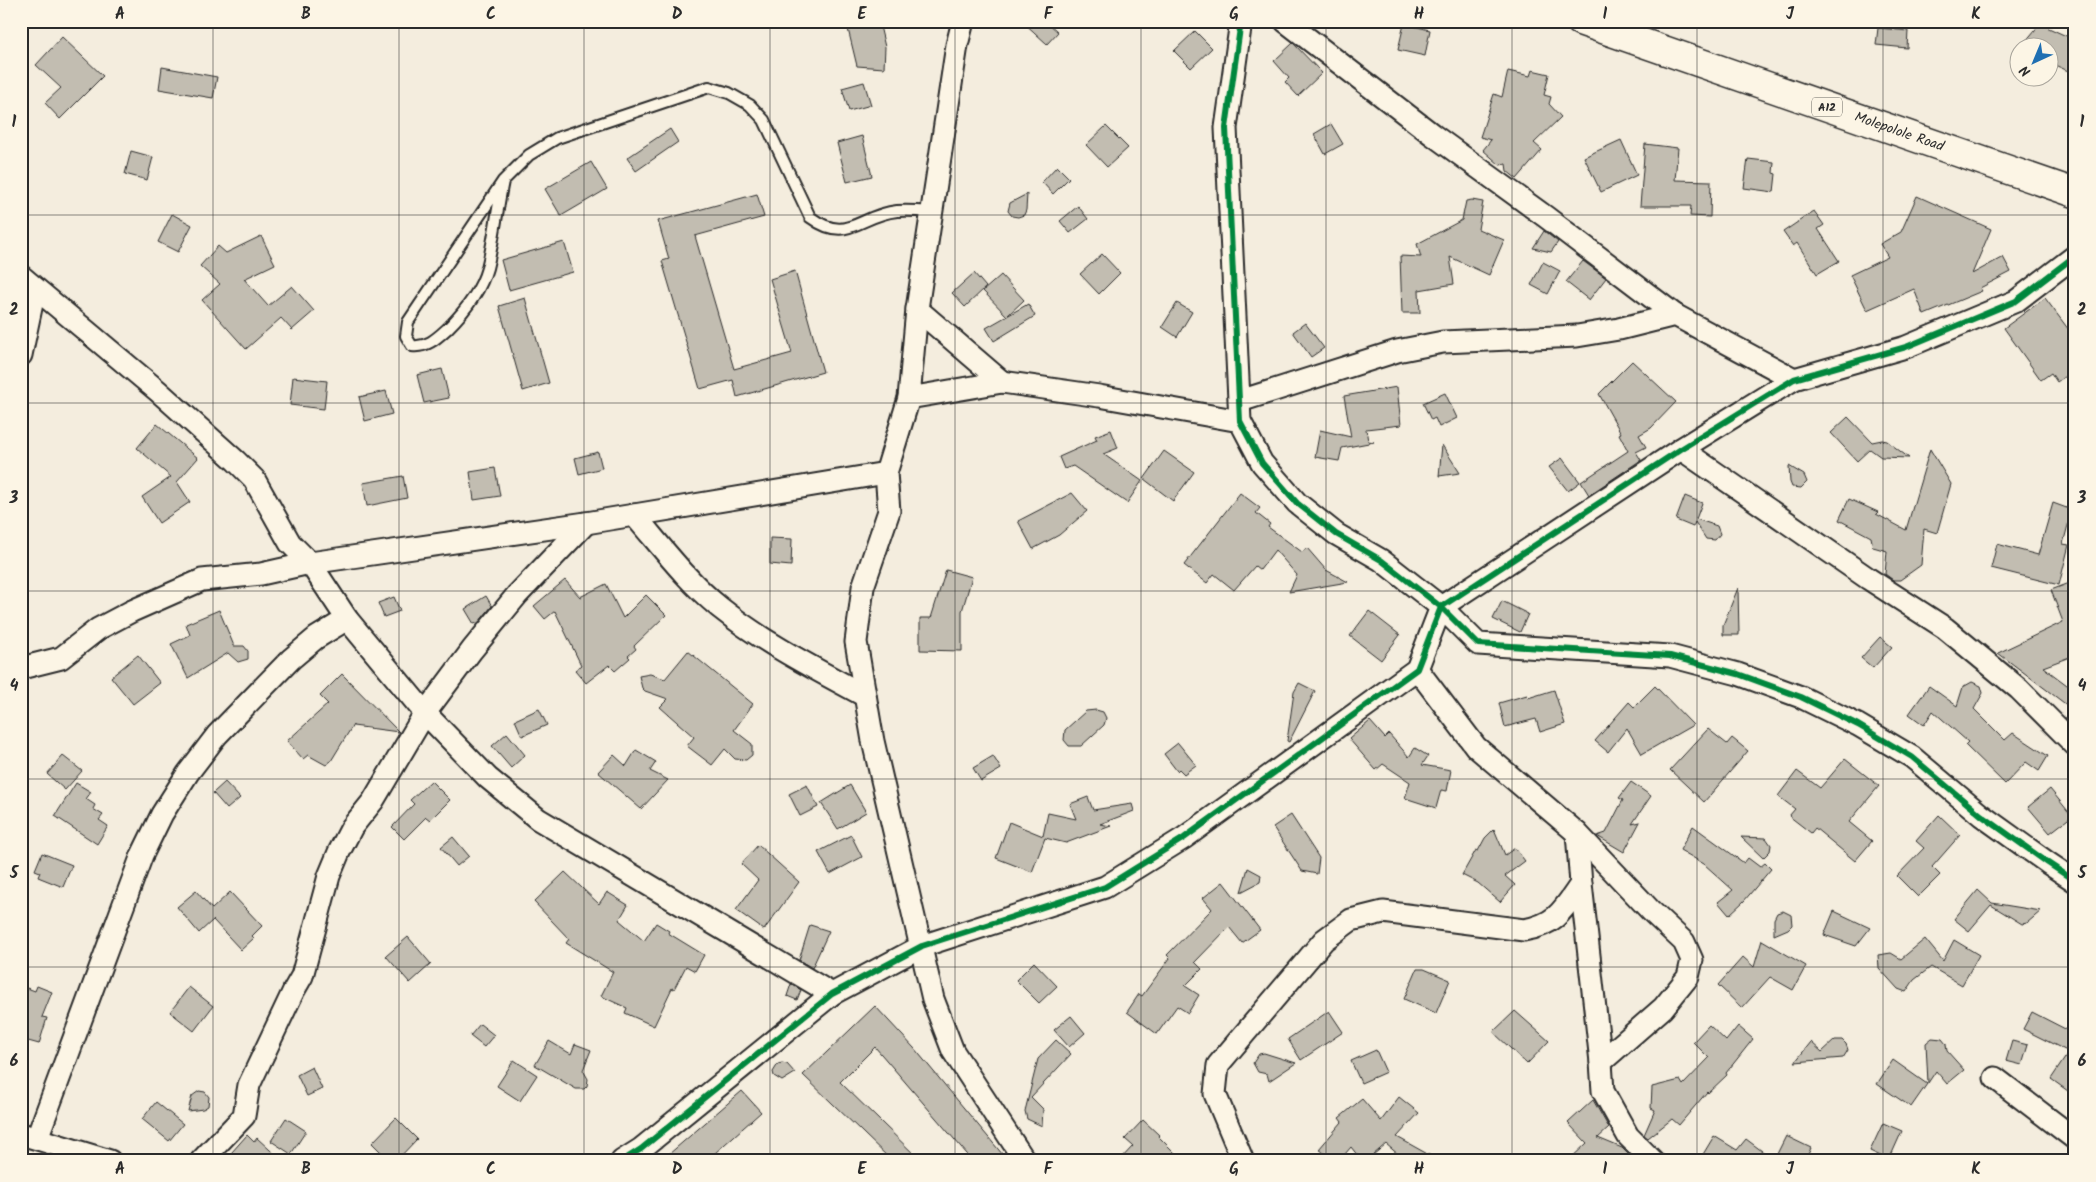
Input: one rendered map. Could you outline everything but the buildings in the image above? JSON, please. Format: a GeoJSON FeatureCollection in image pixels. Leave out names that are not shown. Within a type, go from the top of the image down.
{"type":"FeatureCollection","features":[{"type":"Feature","properties":{"kind":"main road","name":"Molepolole Road"},"geometry":{"type":"LineString","coordinates":[[1580,21],[2075,193]]}},
{"type":"Feature","properties":{"kind":"street"},"geometry":{"type":"LineString","coordinates":[[963,21],[957,45],[917,309],[909,398],[886,473],[889,510],[863,587],[856,642],[875,750],[933,999],[953,1051],[1025,1161]]}},
{"type":"Feature","properties":{"kind":"street"},"geometry":{"type":"LineString","coordinates":[[1241,21],[1226,128],[1240,411],[1262,462],[1296,503],[1336,534],[1382,560],[1441,607],[1478,644],[1670,656],[1738,674],[1802,697],[1858,724],[1912,757],[1981,814],[2075,881]]}},
{"type":"Feature","properties":{"kind":"street"},"geometry":{"type":"LineString","coordinates":[[1285,21],[1433,135],[1676,315],[1794,379]]}},
{"type":"Feature","properties":{"kind":"street"},"geometry":{"type":"LineString","coordinates":[[622,1161],[641,1149],[832,994],[922,946],[1105,887],[1184,838],[1417,669],[1441,607],[1681,449],[1794,379],[1906,347],[2016,301],[2075,256]]}},
{"type":"Feature","properties":{"kind":"street"},"geometry":{"type":"LineString","coordinates":[[21,355],[28,282]]}},
{"type":"Feature","properties":{"kind":"street"},"geometry":{"type":"LineString","coordinates":[[28,282],[158,391],[254,479],[290,543],[310,563],[347,619],[425,712],[488,778],[538,819],[832,994]]}},
{"type":"Feature","properties":{"kind":"street"},"geometry":{"type":"LineString","coordinates":[[917,309],[1002,382]]}},
{"type":"Feature","properties":{"kind":"street"},"geometry":{"type":"LineString","coordinates":[[909,398],[1002,382],[1099,396],[1240,411],[1397,351],[1443,342],[1577,336],[1619,329],[1676,315]]}},
{"type":"Feature","properties":{"kind":"street"},"geometry":{"type":"LineString","coordinates":[[1681,449],[1869,579],[1945,628],[2019,689],[2075,746]]}},
{"type":"Feature","properties":{"kind":"street"},"geometry":{"type":"LineString","coordinates":[[21,668],[61,658],[98,629],[132,611],[202,580],[261,574],[310,563],[586,523],[886,473]]}},
{"type":"Feature","properties":{"kind":"street"},"geometry":{"type":"LineString","coordinates":[[634,515],[677,566],[718,606],[768,643],[865,696]]}},
{"type":"Feature","properties":{"kind":"street"},"geometry":{"type":"LineString","coordinates":[[201,1161],[244,1116],[249,1085],[302,976],[320,903],[339,852],[357,820],[373,801],[425,712],[472,650],[517,595],[586,523]]}},
{"type":"Feature","properties":{"kind":"street"},"geometry":{"type":"LineString","coordinates":[[110,1161],[29,1136],[142,855],[162,814],[217,735],[291,660],[316,638],[347,619]]}},
{"type":"Feature","properties":{"kind":"street"},"geometry":{"type":"LineString","coordinates":[[1417,669],[1476,747],[1577,833],[1684,942],[1692,960],[1688,977],[1663,1008],[1601,1062]]}},
{"type":"Feature","properties":{"kind":"street"},"geometry":{"type":"LineString","coordinates":[[1577,833],[1604,1091],[1628,1136],[1653,1161]]}},
{"type":"Feature","properties":{"kind":"street"},"geometry":{"type":"LineString","coordinates":[[1243,1161],[1215,1094],[1218,1065],[1324,940],[1351,920],[1383,912],[1524,930],[1542,926],[1561,913],[1581,884]]}},
{"type":"Feature","properties":{"kind":"street"},"geometry":{"type":"LineString","coordinates":[[1995,1078],[2075,1139]]}},
{"type":"Feature","properties":{"kind":"lane"},"geometry":{"type":"LineString","coordinates":[[503,181],[486,268],[475,294],[457,319],[436,340],[420,347],[412,346],[406,336],[408,322],[503,181],[529,155],[557,138],[709,87],[728,93],[750,105],[764,120],[810,217],[824,227],[835,230],[847,229],[871,216],[897,211],[932,212]]}},
{"type":"Feature","properties":{"kind":"cycle path"},"geometry":{"type":"LineString","coordinates":[[622,1161],[641,1149],[832,994],[922,946],[1105,887],[1184,838],[1417,669],[1441,607],[1381,560],[1336,534],[1297,503],[1262,463],[1240,421],[1226,128],[1241,21]]}},
{"type":"Feature","properties":{"kind":"cycle path"},"geometry":{"type":"LineString","coordinates":[[2075,256],[2016,301],[1906,347],[1794,379],[1681,449],[1441,607],[1478,644],[1670,656],[1738,674],[1801,697],[1858,725],[1912,757],[1981,815],[2075,881]]}}]}
